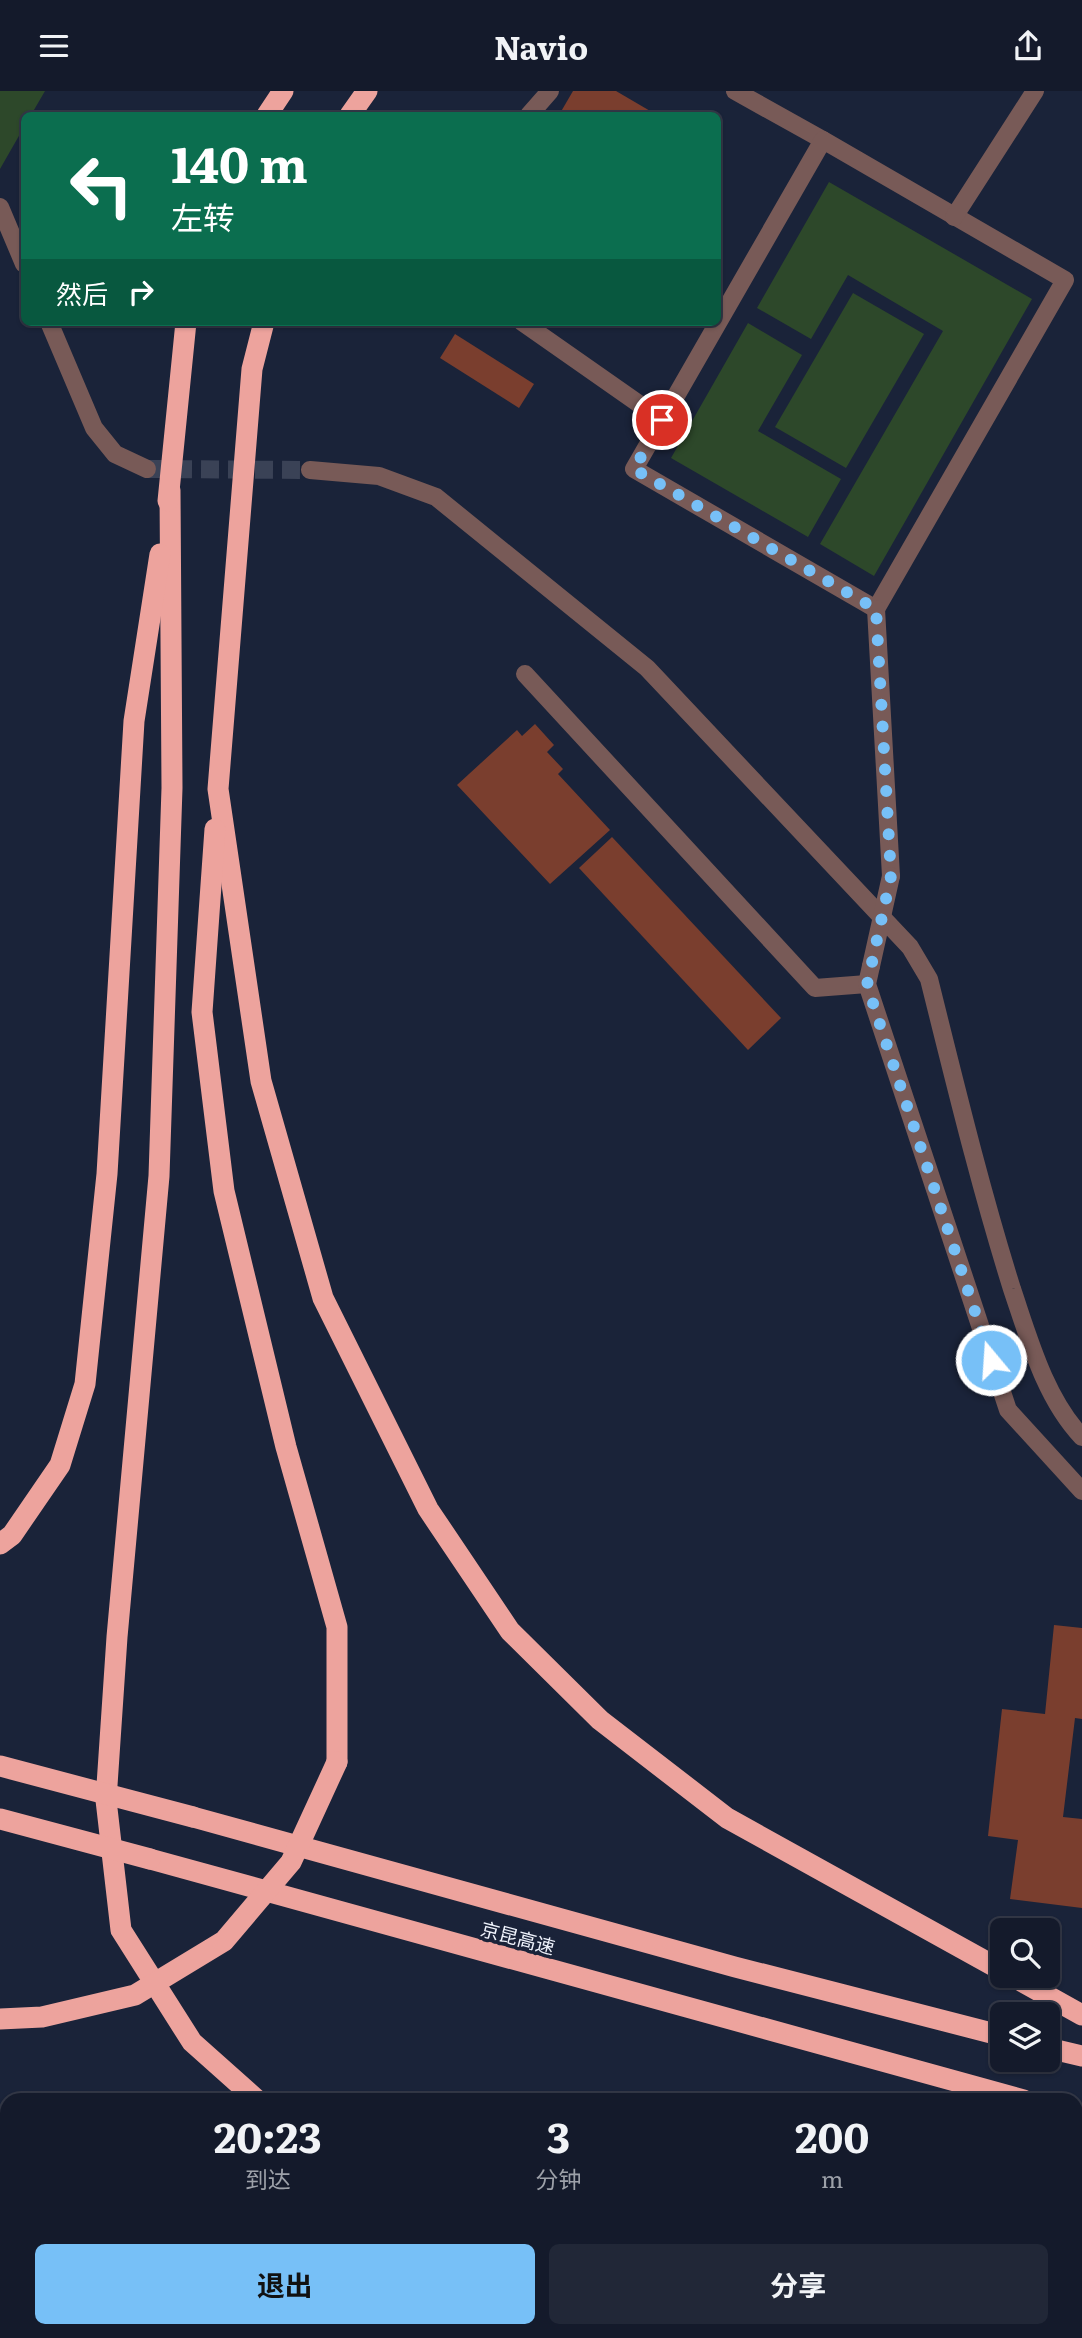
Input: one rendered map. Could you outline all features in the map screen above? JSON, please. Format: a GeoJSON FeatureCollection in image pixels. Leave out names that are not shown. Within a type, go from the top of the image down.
{"type":"FeatureCollection","features":[{"type":"Feature","properties":{"kind":"highway"},"geometry":{"type":"LineString","coordinates":[[269,112],[283,91]]}},
{"type":"Feature","properties":{"kind":"highway"},"geometry":{"type":"LineString","coordinates":[[352,112],[367,91]]}},
{"type":"Feature","properties":{"kind":"highway"},"geometry":{"type":"LineString","coordinates":[[0,1543],[12,1535],[60,1465],[85,1384],[107,1174],[134,722],[170,490],[186,326]]}},
{"type":"Feature","properties":{"kind":"highway"},"geometry":{"type":"LineString","coordinates":[[0,2019],[42,2017],[135,1995],[225,1941],[291,1862],[337,1762],[337,1627],[286,1447],[224,1191],[202,1012],[252,369],[263,326]]}},
{"type":"Feature","properties":{"kind":"highway"},"geometry":{"type":"LineString","coordinates":[[170,490],[172,788],[159,1176],[117,1637],[106,1800],[121,1930],[192,2042],[249,2093]]}},
{"type":"Feature","properties":{"kind":"highway"},"geometry":{"type":"LineString","coordinates":[[218,789],[261,1081],[323,1298],[428,1509],[510,1631],[600,1720],[727,1818],[990,1964]]}},
{"type":"Feature","properties":{"kind":"highway","name":"京昆高速"},"geometry":{"type":"LineString","coordinates":[[0,1766],[735,1967],[990,2033]]}},
{"type":"Feature","properties":{"kind":"highway","name":"京昆高速"},"geometry":{"type":"LineString","coordinates":[[0,1819],[999,2093]]}},
{"type":"Feature","properties":{"kind":"highway"},"geometry":{"type":"LineString","coordinates":[[1034,1988],[1082,2015]]}},
{"type":"Feature","properties":{"kind":"highway"},"geometry":{"type":"LineString","coordinates":[[1060,2051],[1082,2056]]}},
{"type":"Feature","properties":{"kind":"street"},"geometry":{"type":"LineString","coordinates":[[532,112],[550,91]]}},
{"type":"Feature","properties":{"kind":"street"},"geometry":{"type":"LineString","coordinates":[[735,91],[1065,280],[876,609],[891,876],[867,985],[1008,1410],[1082,1492]]}},
{"type":"Feature","properties":{"kind":"street"},"geometry":{"type":"LineString","coordinates":[[954,217],[1035,91]]}},
{"type":"Feature","properties":{"kind":"street"},"geometry":{"type":"LineString","coordinates":[[721,318],[823,141]]}},
{"type":"Feature","properties":{"kind":"street"},"geometry":{"type":"LineString","coordinates":[[0,207],[21,257]]}},
{"type":"Feature","properties":{"kind":"street"},"geometry":{"type":"LineString","coordinates":[[51,326],[94,428],[115,454],[147,469]]}},
{"type":"Feature","properties":{"kind":"street"},"geometry":{"type":"LineString","coordinates":[[528,326],[662,420]]}},
{"type":"Feature","properties":{"kind":"street"},"geometry":{"type":"LineString","coordinates":[[716,326],[634,469],[876,609]]}},
{"type":"Feature","properties":{"kind":"street"},"geometry":{"type":"LineString","coordinates":[[310,470],[379,476],[436,497],[647,668],[910,947],[929,979],[992,1225],[1031,1346],[1065,1419],[1082,1437]]}},
{"type":"Feature","properties":{"kind":"street"},"geometry":{"type":"LineString","coordinates":[[525,674],[815,988],[867,985]]}},
{"type":"Feature","properties":{"kind":"green space"},"geometry":{"type":"Polygon","coordinates":[[[0,91],[45,91],[33,112],[21,112],[21,132],[0,169],[0,91]]]}},
{"type":"Feature","properties":{"kind":"green space"},"geometry":{"type":"Polygon","coordinates":[[[829,182],[1032,299],[874,576],[820,544],[943,331],[848,275],[811,339],[757,308],[829,182]]]}},
{"type":"Feature","properties":{"kind":"green space"},"geometry":{"type":"Polygon","coordinates":[[[853,293],[924,334],[846,468],[775,427],[853,293]]]}},
{"type":"Feature","properties":{"kind":"green space"},"geometry":{"type":"Polygon","coordinates":[[[748,323],[802,355],[758,431],[841,479],[808,537],[671,458],[748,323]]]}},
{"type":"Feature","properties":{"kind":"building"},"geometry":{"type":"Polygon","coordinates":[[[573,91],[616,91],[652,112],[561,112],[573,91]]]}},
{"type":"Feature","properties":{"kind":"building"},"geometry":{"type":"Polygon","coordinates":[[[455,334],[534,384],[519,408],[440,358],[455,334]]]}},
{"type":"Feature","properties":{"kind":"building"},"geometry":{"type":"Polygon","coordinates":[[[535,724],[554,745],[547,752],[563,769],[558,774],[610,830],[550,884],[457,785],[517,730],[522,736],[535,724]]]}},
{"type":"Feature","properties":{"kind":"building"},"geometry":{"type":"Polygon","coordinates":[[[612,837],[781,1018],[748,1050],[579,868],[612,837]]]}},
{"type":"Feature","properties":{"kind":"building"},"geometry":{"type":"Polygon","coordinates":[[[1054,1625],[1082,1628],[1082,1719],[1075,1718],[1063,1817],[1082,1819],[1082,1908],[1010,1899],[1018,1840],[988,1836],[1002,1709],[1045,1714],[1054,1625]]]}},
{"type":"Feature","properties":{"kind":"tunnel"},"geometry":{"type":"LineString","coordinates":[[147,469],[310,470]]}},
{"type":"Feature","properties":{"kind":"route"},"geometry":{"type":"LineString","coordinates":[[662,420],[634,469],[876,609],[891,876],[867,985],[991,1360]]}}]}
